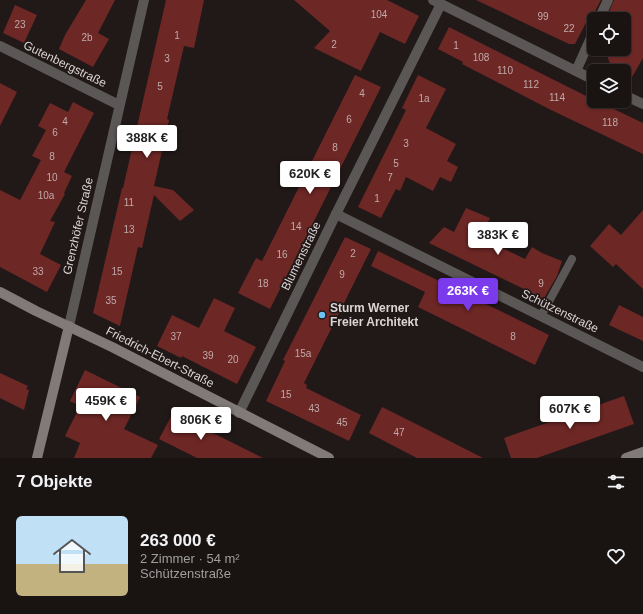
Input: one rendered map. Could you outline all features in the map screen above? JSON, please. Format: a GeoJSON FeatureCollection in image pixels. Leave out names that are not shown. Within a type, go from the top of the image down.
{"type":"FeatureCollection","features":[{"type":"Feature","properties":{"kind":"main road","name":"Friedrich-Ebert-Straße"},"geometry":{"type":"LineString","coordinates":[[0,292],[328,458]]}},
{"type":"Feature","properties":{"kind":"main road","name":"Grenzhöfer Straße"},"geometry":{"type":"LineString","coordinates":[[37,458],[69,326]]}},
{"type":"Feature","properties":{"kind":"main road"},"geometry":{"type":"LineString","coordinates":[[626,458],[643,452]]}},
{"type":"Feature","properties":{"kind":"street","name":"Grenzhöfer Straße"},"geometry":{"type":"LineString","coordinates":[[69,326],[144,0]]}},
{"type":"Feature","properties":{"kind":"street"},"geometry":{"type":"LineString","coordinates":[[602,12],[608,0]]}},
{"type":"Feature","properties":{"kind":"street"},"geometry":{"type":"LineString","coordinates":[[437,2],[587,76]]}},
{"type":"Feature","properties":{"kind":"street","name":"Blumenstraße"},"geometry":{"type":"LineString","coordinates":[[239,413],[437,2]]}},
{"type":"Feature","properties":{"kind":"street","name":"Gutenbergstraße"},"geometry":{"type":"LineString","coordinates":[[0,46],[119,105]]}},
{"type":"Feature","properties":{"kind":"street"},"geometry":{"type":"LineString","coordinates":[[576,71],[587,47]]}},
{"type":"Feature","properties":{"kind":"street"},"geometry":{"type":"LineString","coordinates":[[631,98],[643,104]]}},
{"type":"Feature","properties":{"kind":"street","name":"Schützenstraße"},"geometry":{"type":"LineString","coordinates":[[336,214],[643,367]]}},
{"type":"Feature","properties":{"kind":"lane"},"geometry":{"type":"LineString","coordinates":[[541,316],[572,259]]}},
{"type":"Feature","properties":{"kind":"building"},"geometry":{"type":"Polygon","coordinates":[[[86,0],[115,0],[98,33],[109,39],[93,67],[59,49],[65,35],[86,0]]]}},
{"type":"Feature","properties":{"kind":"building"},"geometry":{"type":"Polygon","coordinates":[[[166,0],[204,0],[194,48],[184,46],[167,119],[169,120],[154,186],[173,190],[194,210],[180,221],[154,195],[142,248],[138,247],[120,326],[93,313],[166,0]]]}},
{"type":"Feature","properties":{"kind":"building"},"geometry":{"type":"Polygon","coordinates":[[[294,0],[387,0],[419,16],[405,44],[380,32],[361,71],[314,48],[330,31],[294,0]]]}},
{"type":"Feature","properties":{"kind":"building"},"geometry":{"type":"Polygon","coordinates":[[[476,0],[601,0],[595,12],[587,12],[587,21],[575,44],[569,44],[476,0]]]}},
{"type":"Feature","properties":{"kind":"building"},"geometry":{"type":"Polygon","coordinates":[[[614,0],[643,0],[643,58],[632,77],[631,64],[610,64],[607,56],[631,56],[631,12],[609,12],[614,0]]]}},
{"type":"Feature","properties":{"kind":"building"},"geometry":{"type":"Polygon","coordinates":[[[15,5],[37,15],[24,43],[3,33],[15,5]]]}},
{"type":"Feature","properties":{"kind":"building"},"geometry":{"type":"Polygon","coordinates":[[[449,27],[587,96],[587,108],[612,108],[643,123],[643,154],[549,109],[462,64],[463,62],[438,49],[449,27]]]}},
{"type":"Feature","properties":{"kind":"building"},"geometry":{"type":"Polygon","coordinates":[[[355,75],[381,87],[270,309],[238,293],[256,258],[262,261],[355,75]]]}},
{"type":"Feature","properties":{"kind":"building"},"geometry":{"type":"Polygon","coordinates":[[[418,75],[446,89],[426,128],[456,144],[447,161],[458,167],[451,182],[440,177],[433,191],[406,177],[400,191],[396,189],[381,218],[358,207],[406,110],[402,108],[418,75]]]}},
{"type":"Feature","properties":{"kind":"building"},"geometry":{"type":"Polygon","coordinates":[[[0,83],[17,92],[0,126],[0,83]]]}},
{"type":"Feature","properties":{"kind":"building"},"geometry":{"type":"Polygon","coordinates":[[[73,102],[94,113],[64,172],[72,176],[64,193],[65,194],[50,221],[55,222],[40,254],[61,265],[47,292],[0,267],[0,190],[20,200],[41,160],[32,156],[46,130],[38,126],[50,103],[68,112],[73,102]]]}},
{"type":"Feature","properties":{"kind":"building"},"geometry":{"type":"Polygon","coordinates":[[[466,208],[490,218],[480,237],[525,259],[532,247],[542,253],[562,261],[557,276],[543,300],[524,289],[429,243],[444,227],[454,232],[466,208]]]}},
{"type":"Feature","properties":{"kind":"building"},"geometry":{"type":"Polygon","coordinates":[[[643,210],[643,289],[616,264],[613,267],[590,246],[609,224],[621,235],[643,210]]]}},
{"type":"Feature","properties":{"kind":"building"},"geometry":{"type":"Polygon","coordinates":[[[345,237],[371,249],[304,383],[307,385],[306,388],[361,415],[349,441],[266,401],[285,361],[283,360],[345,237]]]}},
{"type":"Feature","properties":{"kind":"building"},"geometry":{"type":"Polygon","coordinates":[[[378,251],[549,335],[535,365],[418,307],[425,292],[371,266],[378,251]]]}},
{"type":"Feature","properties":{"kind":"building"},"geometry":{"type":"Polygon","coordinates":[[[214,298],[235,308],[224,331],[256,347],[237,384],[182,356],[181,358],[157,346],[172,315],[199,328],[214,298]]]}},
{"type":"Feature","properties":{"kind":"building"},"geometry":{"type":"Polygon","coordinates":[[[619,305],[643,317],[643,341],[609,325],[619,305]]]}},
{"type":"Feature","properties":{"kind":"building"},"geometry":{"type":"Polygon","coordinates":[[[85,370],[140,397],[124,429],[158,445],[151,458],[74,458],[80,443],[65,436],[80,406],[70,401],[85,370]]]}},
{"type":"Feature","properties":{"kind":"building"},"geometry":{"type":"Polygon","coordinates":[[[0,373],[28,386],[26,389],[29,390],[24,410],[0,398],[0,373]]]}},
{"type":"Feature","properties":{"kind":"building"},"geometry":{"type":"Polygon","coordinates":[[[624,396],[634,424],[537,458],[511,458],[504,438],[624,396]]]}},
{"type":"Feature","properties":{"kind":"building"},"geometry":{"type":"Polygon","coordinates":[[[382,407],[483,458],[417,458],[369,433],[382,407]]]}},
{"type":"Feature","properties":{"kind":"building"},"geometry":{"type":"Polygon","coordinates":[[[173,413],[263,458],[197,458],[159,439],[173,413]]]}},
{"type":"Feature","properties":{"kind":"place","name":"Sturm Werner Freier Architekt"},"geometry":{"type":"Point","coordinates":[322,315]}}]}
